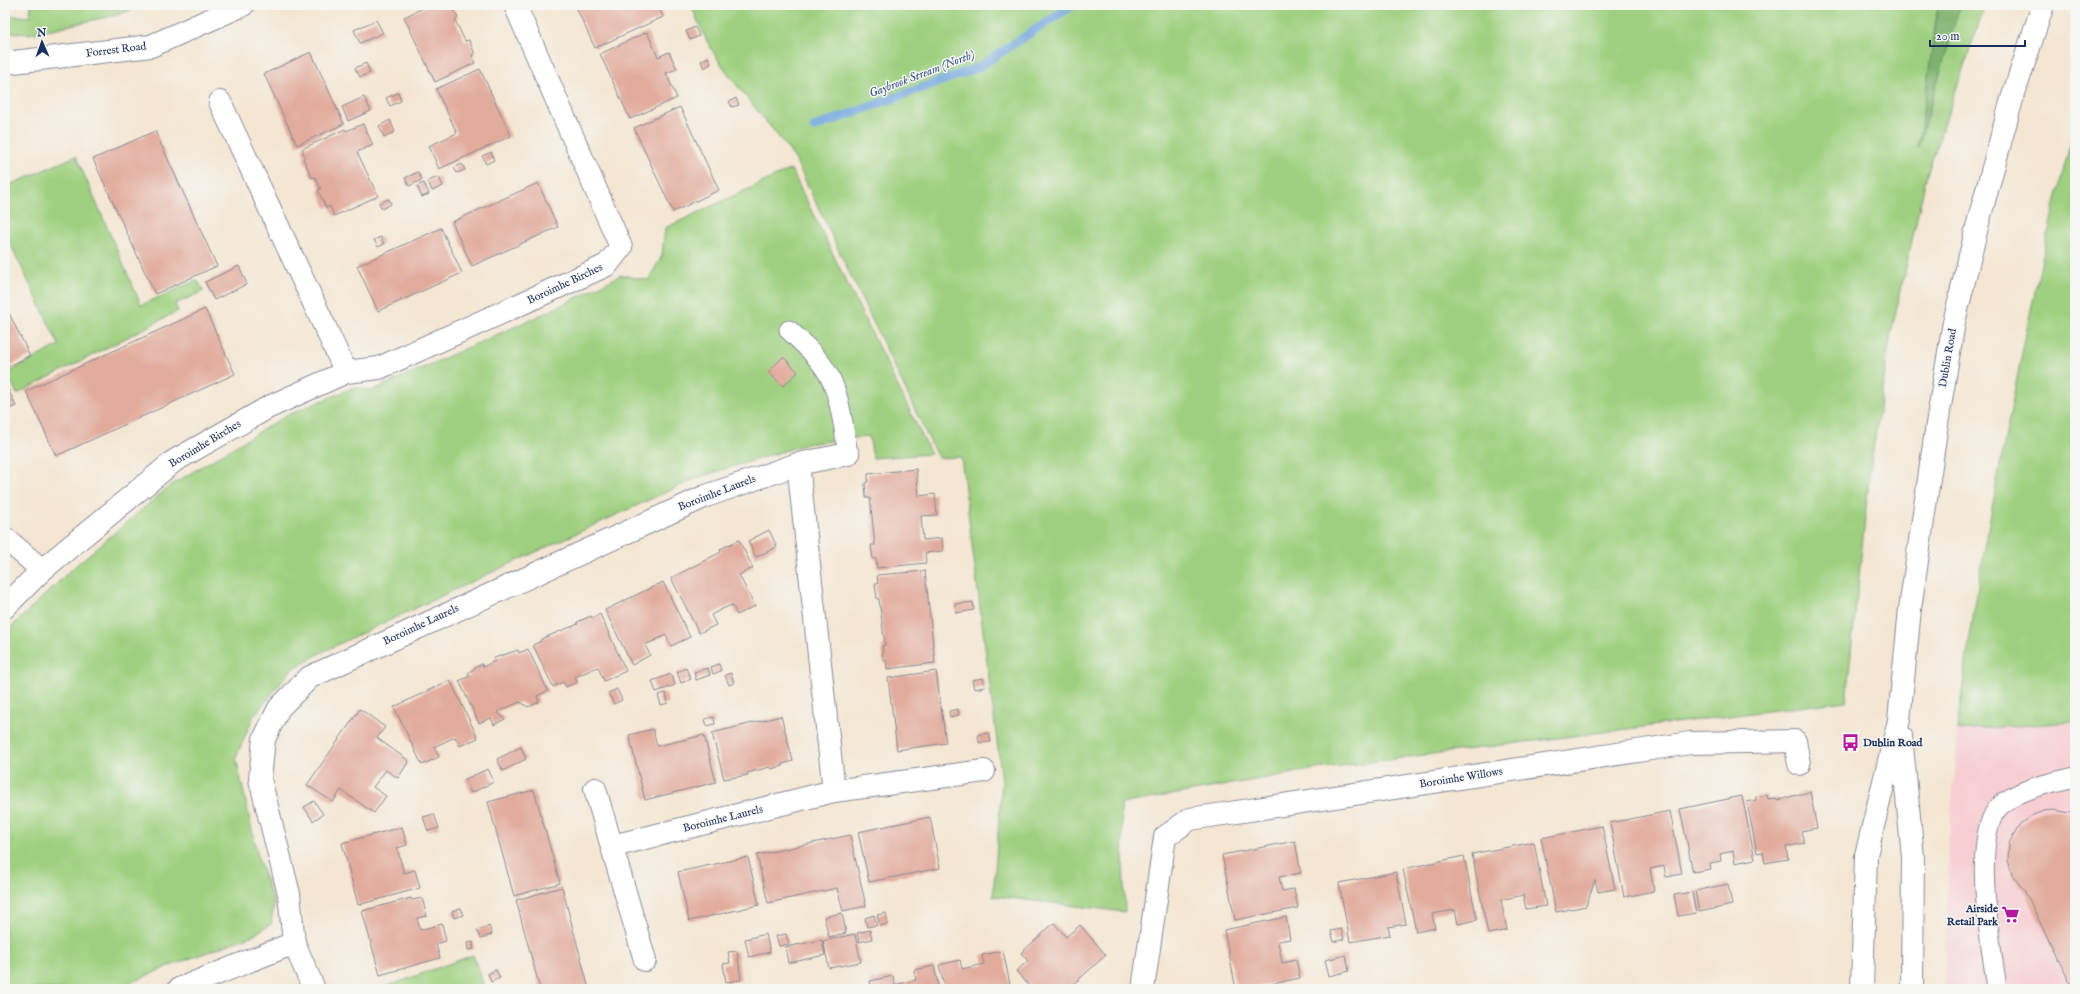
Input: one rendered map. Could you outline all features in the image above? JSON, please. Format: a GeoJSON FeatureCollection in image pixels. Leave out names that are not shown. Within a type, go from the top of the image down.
{"type":"FeatureCollection","features":[{"type":"Feature","properties":{"kind":"street","name":"Forrest Road"},"geometry":{"type":"LineString","coordinates":[[5,63],[151,46],[243,5]]}},
{"type":"Feature","properties":{"kind":"street","name":"Boroimhe Birches"},"geometry":{"type":"LineString","coordinates":[[5,607],[42,570],[174,461],[269,407],[346,372],[379,368],[510,310],[607,264],[621,247],[515,5]]}},
{"type":"Feature","properties":{"kind":"street","name":"Dublin Road"},"geometry":{"type":"LineString","coordinates":[[1862,989],[1866,855],[1899,720],[1910,609],[1937,424],[1954,322],[1979,219],[2012,99],[2044,5]]}},
{"type":"Feature","properties":{"kind":"street"},"geometry":{"type":"LineString","coordinates":[[220,102],[346,372]]}},
{"type":"Feature","properties":{"kind":"street","name":"Boroimhe Laurels"},"geometry":{"type":"LineString","coordinates":[[314,989],[294,944],[289,894],[260,779],[264,739],[279,708],[310,677],[706,496],[798,464],[848,454]]}},
{"type":"Feature","properties":{"kind":"street"},"geometry":{"type":"LineString","coordinates":[[798,464],[834,791]]}},
{"type":"Feature","properties":{"kind":"street"},"geometry":{"type":"LineString","coordinates":[[5,538],[42,570]]}},
{"type":"Feature","properties":{"kind":"street","name":"Dublin Road"},"geometry":{"type":"LineString","coordinates":[[1899,720],[1913,857],[1912,989]]}},
{"type":"Feature","properties":{"kind":"street","name":"Boroimhe Willows"},"geometry":{"type":"LineString","coordinates":[[1144,989],[1166,837],[1190,819],[1690,743],[1795,741],[1799,764]]}},
{"type":"Feature","properties":{"kind":"street","name":"Boroimhe Laurels"},"geometry":{"type":"LineString","coordinates":[[613,846],[834,791],[984,771]]}},
{"type":"Feature","properties":{"kind":"street"},"geometry":{"type":"LineString","coordinates":[[595,789],[613,846],[645,960]]}},
{"type":"Feature","properties":{"kind":"street"},"geometry":{"type":"LineString","coordinates":[[179,989],[294,944]]}},
{"type":"Feature","properties":{"kind":"lane"},"geometry":{"type":"LineString","coordinates":[[789,330],[814,354],[833,383],[842,414],[848,454]]}},
{"type":"Feature","properties":{"kind":"lane"},"geometry":{"type":"LineString","coordinates":[[1997,989],[1985,889],[1986,836],[1992,818],[2001,805],[2022,792],[2075,777]]}},
{"type":"Feature","properties":{"kind":"shaded area","name":"Airside Retail Park"},"geometry":{"type":"Polygon","coordinates":[[[2075,722],[2075,989],[1944,989],[1949,841],[1958,728],[2075,722]]]}},
{"type":"Feature","properties":{"kind":"green space"},"geometry":{"type":"Polygon","coordinates":[[[31,5],[144,5],[117,15],[29,34],[5,32],[5,15],[30,17],[31,5]]]}},
{"type":"Feature","properties":{"kind":"green space"},"geometry":{"type":"Polygon","coordinates":[[[691,5],[1985,5],[1927,174],[1891,333],[1870,470],[1846,701],[1316,769],[1121,804],[1125,912],[993,896],[1002,781],[961,457],[938,458],[795,159],[724,69],[711,49],[691,5]]]}},
{"type":"Feature","properties":{"kind":"green space"},"geometry":{"type":"Polygon","coordinates":[[[1938,5],[1960,5],[1918,148],[1938,5]]]}},
{"type":"Feature","properties":{"kind":"green space"},"geometry":{"type":"Polygon","coordinates":[[[2075,126],[2075,722],[1957,730],[1979,582],[2021,357],[2055,203],[2075,126]]]}},
{"type":"Feature","properties":{"kind":"green space"},"geometry":{"type":"Polygon","coordinates":[[[76,156],[141,305],[197,280],[204,291],[175,304],[178,311],[17,394],[7,373],[59,345],[5,233],[5,187],[76,156]]]}},
{"type":"Feature","properties":{"kind":"green space"},"geometry":{"type":"Polygon","coordinates":[[[791,169],[931,454],[873,458],[869,436],[807,444],[699,477],[326,650],[292,669],[253,717],[236,758],[258,857],[274,904],[271,924],[251,936],[167,967],[116,989],[5,989],[5,633],[74,567],[171,485],[287,415],[355,387],[371,391],[554,309],[621,275],[648,280],[662,256],[665,228],[791,169]]]}},
{"type":"Feature","properties":{"kind":"green space"},"geometry":{"type":"Polygon","coordinates":[[[473,955],[485,989],[380,989],[473,955]]]}},
{"type":"Feature","properties":{"kind":"building"},"geometry":{"type":"Polygon","coordinates":[[[429,5],[452,5],[458,18],[455,20],[465,41],[469,40],[475,54],[472,55],[475,63],[435,82],[404,17],[429,5]]]}},
{"type":"Feature","properties":{"kind":"building"},"geometry":{"type":"Polygon","coordinates":[[[575,5],[658,5],[663,17],[595,48],[575,5]]]}},
{"type":"Feature","properties":{"kind":"building"},"geometry":{"type":"Polygon","coordinates":[[[376,20],[383,33],[360,43],[354,30],[376,20]]]}},
{"type":"Feature","properties":{"kind":"building"},"geometry":{"type":"Polygon","coordinates":[[[695,27],[699,36],[690,40],[686,31],[695,27]]]}},
{"type":"Feature","properties":{"kind":"building"},"geometry":{"type":"Polygon","coordinates":[[[647,32],[658,57],[669,52],[677,69],[666,73],[677,98],[630,119],[600,54],[647,32]]]}},
{"type":"Feature","properties":{"kind":"building"},"geometry":{"type":"Polygon","coordinates":[[[311,52],[344,124],[297,145],[264,74],[311,52]]]}},
{"type":"Feature","properties":{"kind":"building"},"geometry":{"type":"Polygon","coordinates":[[[708,57],[711,64],[704,68],[701,61],[708,57]]]}},
{"type":"Feature","properties":{"kind":"building"},"geometry":{"type":"Polygon","coordinates":[[[366,63],[370,73],[360,77],[355,68],[366,63]]]}},
{"type":"Feature","properties":{"kind":"building"},"geometry":{"type":"Polygon","coordinates":[[[480,69],[511,136],[439,169],[429,146],[457,133],[436,89],[480,69]]]}},
{"type":"Feature","properties":{"kind":"building"},"geometry":{"type":"Polygon","coordinates":[[[398,93],[401,101],[390,106],[386,98],[398,93]]]}},
{"type":"Feature","properties":{"kind":"building"},"geometry":{"type":"Polygon","coordinates":[[[364,97],[371,111],[348,121],[342,107],[364,97]]]}},
{"type":"Feature","properties":{"kind":"building"},"geometry":{"type":"Polygon","coordinates":[[[736,98],[739,105],[732,107],[729,102],[736,98]]]}},
{"type":"Feature","properties":{"kind":"building"},"geometry":{"type":"Polygon","coordinates":[[[680,107],[719,190],[673,212],[634,128],[680,107]]]}},
{"type":"Feature","properties":{"kind":"building"},"geometry":{"type":"Polygon","coordinates":[[[390,120],[395,132],[384,137],[379,126],[390,120]]]}},
{"type":"Feature","properties":{"kind":"building"},"geometry":{"type":"Polygon","coordinates":[[[363,124],[373,145],[357,152],[378,196],[334,216],[330,206],[326,208],[318,190],[321,189],[315,177],[312,178],[303,158],[305,157],[302,149],[345,129],[346,131],[363,124]]]}},
{"type":"Feature","properties":{"kind":"building"},"geometry":{"type":"Polygon","coordinates":[[[155,131],[217,266],[155,294],[93,159],[155,131]]]}},
{"type":"Feature","properties":{"kind":"building"},"geometry":{"type":"Polygon","coordinates":[[[491,152],[494,160],[486,164],[482,156],[491,152]]]}},
{"type":"Feature","properties":{"kind":"building"},"geometry":{"type":"Polygon","coordinates":[[[462,164],[465,170],[457,173],[454,168],[462,164]]]}},
{"type":"Feature","properties":{"kind":"building"},"geometry":{"type":"Polygon","coordinates":[[[418,172],[422,180],[409,186],[405,178],[418,172]]]}},
{"type":"Feature","properties":{"kind":"building"},"geometry":{"type":"Polygon","coordinates":[[[439,177],[443,186],[432,191],[428,181],[439,177]]]}},
{"type":"Feature","properties":{"kind":"building"},"geometry":{"type":"Polygon","coordinates":[[[424,183],[429,194],[422,197],[417,186],[424,183]]]}},
{"type":"Feature","properties":{"kind":"building"},"geometry":{"type":"Polygon","coordinates":[[[538,183],[558,227],[472,266],[452,222],[538,183]]]}},
{"type":"Feature","properties":{"kind":"building"},"geometry":{"type":"Polygon","coordinates":[[[389,199],[391,204],[382,209],[379,203],[389,199]]]}},
{"type":"Feature","properties":{"kind":"building"},"geometry":{"type":"Polygon","coordinates":[[[441,228],[462,273],[378,311],[357,266],[441,228]]]}},
{"type":"Feature","properties":{"kind":"building"},"geometry":{"type":"Polygon","coordinates":[[[381,237],[384,244],[378,247],[374,240],[381,237]]]}},
{"type":"Feature","properties":{"kind":"building"},"geometry":{"type":"Polygon","coordinates":[[[239,266],[247,284],[214,300],[205,282],[239,266]]]}},
{"type":"Feature","properties":{"kind":"building"},"geometry":{"type":"Polygon","coordinates":[[[5,305],[30,356],[5,368],[5,305]]]}},
{"type":"Feature","properties":{"kind":"building"},"geometry":{"type":"Polygon","coordinates":[[[205,309],[235,374],[56,456],[26,391],[205,309]]]}},
{"type":"Feature","properties":{"kind":"building"},"geometry":{"type":"Polygon","coordinates":[[[783,357],[798,372],[783,386],[768,372],[783,357]]]}},
{"type":"Feature","properties":{"kind":"building"},"geometry":{"type":"Polygon","coordinates":[[[5,382],[16,406],[5,411],[5,382]]]}},
{"type":"Feature","properties":{"kind":"building"},"geometry":{"type":"Polygon","coordinates":[[[916,469],[919,496],[935,494],[937,515],[921,516],[923,540],[942,538],[943,551],[925,553],[926,563],[877,568],[876,559],[873,559],[871,545],[875,545],[870,498],[866,498],[865,483],[868,482],[868,474],[916,469]]]}},
{"type":"Feature","properties":{"kind":"building"},"geometry":{"type":"Polygon","coordinates":[[[769,530],[777,547],[756,557],[748,541],[769,530]]]}},
{"type":"Feature","properties":{"kind":"building"},"geometry":{"type":"Polygon","coordinates":[[[739,540],[753,568],[739,575],[755,606],[737,615],[732,605],[722,609],[711,615],[716,625],[699,633],[671,578],[721,552],[720,549],[739,540]]]}},
{"type":"Feature","properties":{"kind":"building"},"geometry":{"type":"Polygon","coordinates":[[[925,571],[935,663],[887,669],[886,660],[883,661],[882,646],[885,645],[879,599],[877,599],[875,584],[878,584],[877,575],[925,571]]]}},
{"type":"Feature","properties":{"kind":"building"},"geometry":{"type":"Polygon","coordinates":[[[663,582],[690,637],[671,646],[666,635],[645,645],[650,655],[632,665],[605,610],[663,582]]]}},
{"type":"Feature","properties":{"kind":"building"},"geometry":{"type":"Polygon","coordinates":[[[973,602],[974,610],[956,613],[955,604],[973,602]]]}},
{"type":"Feature","properties":{"kind":"building"},"geometry":{"type":"Polygon","coordinates":[[[600,614],[626,671],[604,681],[598,667],[575,677],[577,682],[566,687],[563,682],[553,687],[533,645],[541,641],[541,639],[578,624],[577,622],[600,614]]]}},
{"type":"Feature","properties":{"kind":"building"},"geometry":{"type":"Polygon","coordinates":[[[528,649],[548,691],[537,696],[539,702],[528,707],[520,702],[497,712],[505,719],[494,725],[491,718],[479,723],[459,681],[470,676],[468,673],[476,667],[482,664],[483,667],[495,661],[494,658],[518,650],[519,653],[528,649]]]}},
{"type":"Feature","properties":{"kind":"building"},"geometry":{"type":"Polygon","coordinates":[[[719,664],[721,671],[713,674],[711,667],[719,664]]]}},
{"type":"Feature","properties":{"kind":"building"},"geometry":{"type":"Polygon","coordinates":[[[686,668],[691,679],[681,683],[677,672],[686,668]]]}},
{"type":"Feature","properties":{"kind":"building"},"geometry":{"type":"Polygon","coordinates":[[[708,668],[710,675],[696,680],[694,672],[708,668]]]}},
{"type":"Feature","properties":{"kind":"building"},"geometry":{"type":"Polygon","coordinates":[[[936,671],[946,743],[897,750],[888,678],[936,671]]]}},
{"type":"Feature","properties":{"kind":"building"},"geometry":{"type":"Polygon","coordinates":[[[731,673],[734,683],[729,685],[725,675],[731,673]]]}},
{"type":"Feature","properties":{"kind":"building"},"geometry":{"type":"Polygon","coordinates":[[[671,674],[675,685],[656,692],[652,681],[671,674]]]}},
{"type":"Feature","properties":{"kind":"building"},"geometry":{"type":"Polygon","coordinates":[[[983,678],[985,687],[974,689],[972,680],[983,678]]]}},
{"type":"Feature","properties":{"kind":"building"},"geometry":{"type":"Polygon","coordinates":[[[450,680],[478,738],[460,746],[455,737],[434,747],[439,757],[422,765],[394,707],[450,680]]]}},
{"type":"Feature","properties":{"kind":"building"},"geometry":{"type":"Polygon","coordinates":[[[617,689],[622,700],[614,704],[608,693],[617,689]]]}},
{"type":"Feature","properties":{"kind":"building"},"geometry":{"type":"Polygon","coordinates":[[[666,693],[668,703],[661,705],[658,695],[666,693]]]}},
{"type":"Feature","properties":{"kind":"building"},"geometry":{"type":"Polygon","coordinates":[[[360,709],[385,727],[377,738],[409,761],[398,778],[386,770],[373,787],[386,796],[374,813],[341,790],[333,802],[307,785],[360,709]]]}},
{"type":"Feature","properties":{"kind":"building"},"geometry":{"type":"Polygon","coordinates":[[[958,709],[959,715],[950,717],[949,711],[958,709]]]}},
{"type":"Feature","properties":{"kind":"building"},"geometry":{"type":"Polygon","coordinates":[[[781,716],[793,761],[782,764],[783,766],[771,769],[770,767],[747,773],[748,775],[724,779],[712,733],[781,716]]]}},
{"type":"Feature","properties":{"kind":"building"},"geometry":{"type":"Polygon","coordinates":[[[714,717],[715,724],[707,726],[705,719],[714,717]]]}},
{"type":"Feature","properties":{"kind":"building"},"geometry":{"type":"Polygon","coordinates":[[[653,729],[657,746],[704,735],[716,782],[645,800],[629,735],[653,729]]]}},
{"type":"Feature","properties":{"kind":"building"},"geometry":{"type":"Polygon","coordinates":[[[989,733],[991,742],[979,743],[978,735],[989,733]]]}},
{"type":"Feature","properties":{"kind":"building"},"geometry":{"type":"Polygon","coordinates":[[[521,747],[526,759],[503,771],[497,759],[521,747]]]}},
{"type":"Feature","properties":{"kind":"building"},"geometry":{"type":"Polygon","coordinates":[[[488,769],[494,782],[471,793],[465,779],[488,769]]]}},
{"type":"Feature","properties":{"kind":"building"},"geometry":{"type":"Polygon","coordinates":[[[534,790],[560,883],[514,896],[488,802],[534,790]]]}},
{"type":"Feature","properties":{"kind":"building"},"geometry":{"type":"Polygon","coordinates":[[[1810,792],[1817,828],[1801,831],[1804,843],[1786,847],[1788,859],[1765,863],[1763,852],[1757,853],[1747,802],[1756,800],[1756,797],[1767,795],[1768,799],[1776,798],[1777,800],[1810,792]]]}},
{"type":"Feature","properties":{"kind":"building"},"geometry":{"type":"Polygon","coordinates":[[[1742,796],[1755,859],[1735,863],[1733,851],[1720,854],[1721,861],[1710,863],[1711,869],[1693,872],[1680,809],[1742,796]]]}},
{"type":"Feature","properties":{"kind":"building"},"geometry":{"type":"Polygon","coordinates":[[[314,801],[323,814],[313,821],[304,807],[314,801]]]}},
{"type":"Feature","properties":{"kind":"building"},"geometry":{"type":"Polygon","coordinates":[[[2055,810],[2069,813],[2075,810],[2075,989],[2073,989],[2024,890],[2012,875],[2008,860],[2009,843],[2020,825],[2031,816],[2043,811],[2055,810]]]}},
{"type":"Feature","properties":{"kind":"building"},"geometry":{"type":"Polygon","coordinates":[[[1670,811],[1682,874],[1666,877],[1664,866],[1650,869],[1654,891],[1624,897],[1610,823],[1670,811]]]}},
{"type":"Feature","properties":{"kind":"building"},"geometry":{"type":"Polygon","coordinates":[[[434,814],[439,828],[428,831],[423,817],[434,814]]]}},
{"type":"Feature","properties":{"kind":"building"},"geometry":{"type":"Polygon","coordinates":[[[930,817],[940,868],[869,882],[858,832],[930,817]]]}},
{"type":"Feature","properties":{"kind":"building"},"geometry":{"type":"Polygon","coordinates":[[[1602,826],[1615,889],[1598,892],[1595,880],[1586,906],[1556,912],[1541,838],[1602,826]]]}},
{"type":"Feature","properties":{"kind":"building"},"geometry":{"type":"Polygon","coordinates":[[[402,827],[407,845],[397,848],[404,873],[415,870],[420,888],[358,905],[342,843],[402,827]]]}},
{"type":"Feature","properties":{"kind":"building"},"geometry":{"type":"Polygon","coordinates":[[[850,835],[866,906],[843,911],[837,888],[768,903],[757,855],[850,835]]]}},
{"type":"Feature","properties":{"kind":"building"},"geometry":{"type":"Polygon","coordinates":[[[1295,841],[1301,873],[1279,877],[1282,891],[1294,889],[1298,908],[1235,920],[1222,855],[1295,841]]]}},
{"type":"Feature","properties":{"kind":"building"},"geometry":{"type":"Polygon","coordinates":[[[1534,842],[1546,906],[1526,909],[1523,895],[1501,900],[1507,930],[1488,934],[1472,854],[1534,842]]]}},
{"type":"Feature","properties":{"kind":"building"},"geometry":{"type":"Polygon","coordinates":[[[1464,856],[1477,920],[1458,924],[1455,910],[1432,914],[1435,928],[1416,932],[1403,869],[1464,856]]]}},
{"type":"Feature","properties":{"kind":"building"},"geometry":{"type":"Polygon","coordinates":[[[748,857],[759,905],[689,921],[678,872],[748,857]]]}},
{"type":"Feature","properties":{"kind":"building"},"geometry":{"type":"Polygon","coordinates":[[[1396,872],[1406,924],[1388,927],[1390,935],[1350,942],[1339,883],[1396,872]]]}},
{"type":"Feature","properties":{"kind":"building"},"geometry":{"type":"Polygon","coordinates":[[[1728,884],[1732,905],[1699,912],[1695,891],[1728,884]]]}},
{"type":"Feature","properties":{"kind":"building"},"geometry":{"type":"Polygon","coordinates":[[[562,887],[589,989],[540,989],[516,900],[562,887]]]}},
{"type":"Feature","properties":{"kind":"building"},"geometry":{"type":"Polygon","coordinates":[[[1692,892],[1696,913],[1678,916],[1674,895],[1692,892]]]}},
{"type":"Feature","properties":{"kind":"building"},"geometry":{"type":"Polygon","coordinates":[[[411,898],[412,900],[422,898],[427,916],[417,918],[420,930],[442,924],[446,941],[436,944],[440,958],[380,975],[362,911],[411,898]]]}},
{"type":"Feature","properties":{"kind":"building"},"geometry":{"type":"Polygon","coordinates":[[[461,908],[463,915],[454,918],[452,911],[461,908]]]}},
{"type":"Feature","properties":{"kind":"building"},"geometry":{"type":"Polygon","coordinates":[[[842,913],[846,933],[829,937],[824,917],[842,913]]]}},
{"type":"Feature","properties":{"kind":"building"},"geometry":{"type":"Polygon","coordinates":[[[886,913],[888,924],[880,926],[877,915],[886,913]]]}},
{"type":"Feature","properties":{"kind":"building"},"geometry":{"type":"Polygon","coordinates":[[[874,915],[877,925],[867,927],[865,918],[874,915]]]}},
{"type":"Feature","properties":{"kind":"building"},"geometry":{"type":"Polygon","coordinates":[[[1286,917],[1290,939],[1278,941],[1282,963],[1296,960],[1300,978],[1249,989],[1236,989],[1224,930],[1286,917]]]}},
{"type":"Feature","properties":{"kind":"building"},"geometry":{"type":"Polygon","coordinates":[[[1054,923],[1066,937],[1080,925],[1106,955],[1068,989],[1032,989],[1016,971],[1028,961],[1021,953],[1054,923]]]}},
{"type":"Feature","properties":{"kind":"building"},"geometry":{"type":"Polygon","coordinates":[[[489,926],[492,934],[481,939],[477,930],[489,926]]]}},
{"type":"Feature","properties":{"kind":"building"},"geometry":{"type":"Polygon","coordinates":[[[1341,929],[1344,939],[1334,942],[1331,931],[1341,929]]]}},
{"type":"Feature","properties":{"kind":"building"},"geometry":{"type":"Polygon","coordinates":[[[870,930],[872,939],[859,942],[857,933],[870,930]]]}},
{"type":"Feature","properties":{"kind":"building"},"geometry":{"type":"Polygon","coordinates":[[[766,934],[770,952],[749,957],[745,939],[766,934]]]}},
{"type":"Feature","properties":{"kind":"building"},"geometry":{"type":"Polygon","coordinates":[[[786,934],[789,944],[779,946],[776,936],[786,934]]]}},
{"type":"Feature","properties":{"kind":"building"},"geometry":{"type":"Polygon","coordinates":[[[855,934],[861,962],[829,968],[823,941],[855,934]]]}},
{"type":"Feature","properties":{"kind":"building"},"geometry":{"type":"Polygon","coordinates":[[[822,940],[825,955],[788,963],[785,947],[822,940]]]}},
{"type":"Feature","properties":{"kind":"building"},"geometry":{"type":"Polygon","coordinates":[[[473,942],[474,949],[468,950],[467,943],[473,942]]]}},
{"type":"Feature","properties":{"kind":"building"},"geometry":{"type":"Polygon","coordinates":[[[737,951],[741,980],[726,982],[723,964],[730,963],[728,952],[737,951]]]}},
{"type":"Feature","properties":{"kind":"building"},"geometry":{"type":"Polygon","coordinates":[[[1003,951],[1011,989],[945,989],[939,965],[960,960],[962,969],[984,964],[982,955],[1003,951]]]}},
{"type":"Feature","properties":{"kind":"building"},"geometry":{"type":"Polygon","coordinates":[[[1346,955],[1349,971],[1329,976],[1325,960],[1346,955]]]}},
{"type":"Feature","properties":{"kind":"building"},"geometry":{"type":"Polygon","coordinates":[[[934,966],[939,989],[871,989],[870,981],[893,976],[895,985],[916,980],[914,970],[934,966]]]}},
{"type":"Feature","properties":{"kind":"building"},"geometry":{"type":"Polygon","coordinates":[[[496,970],[500,978],[491,982],[488,974],[496,970]]]}},
{"type":"Feature","properties":{"kind":"waterway","name":"Gaybrook Stream (North)"},"geometry":{"type":"LineString","coordinates":[[814,127],[977,68],[1073,5]]}},
{"type":"Feature","properties":{"kind":"place","name":"Dublin Road"},"geometry":{"type":"Point","coordinates":[1850,743]}},
{"type":"Feature","properties":{"kind":"place","name":"Airside Retail Park"},"geometry":{"type":"Point","coordinates":[2011,915]}}]}
